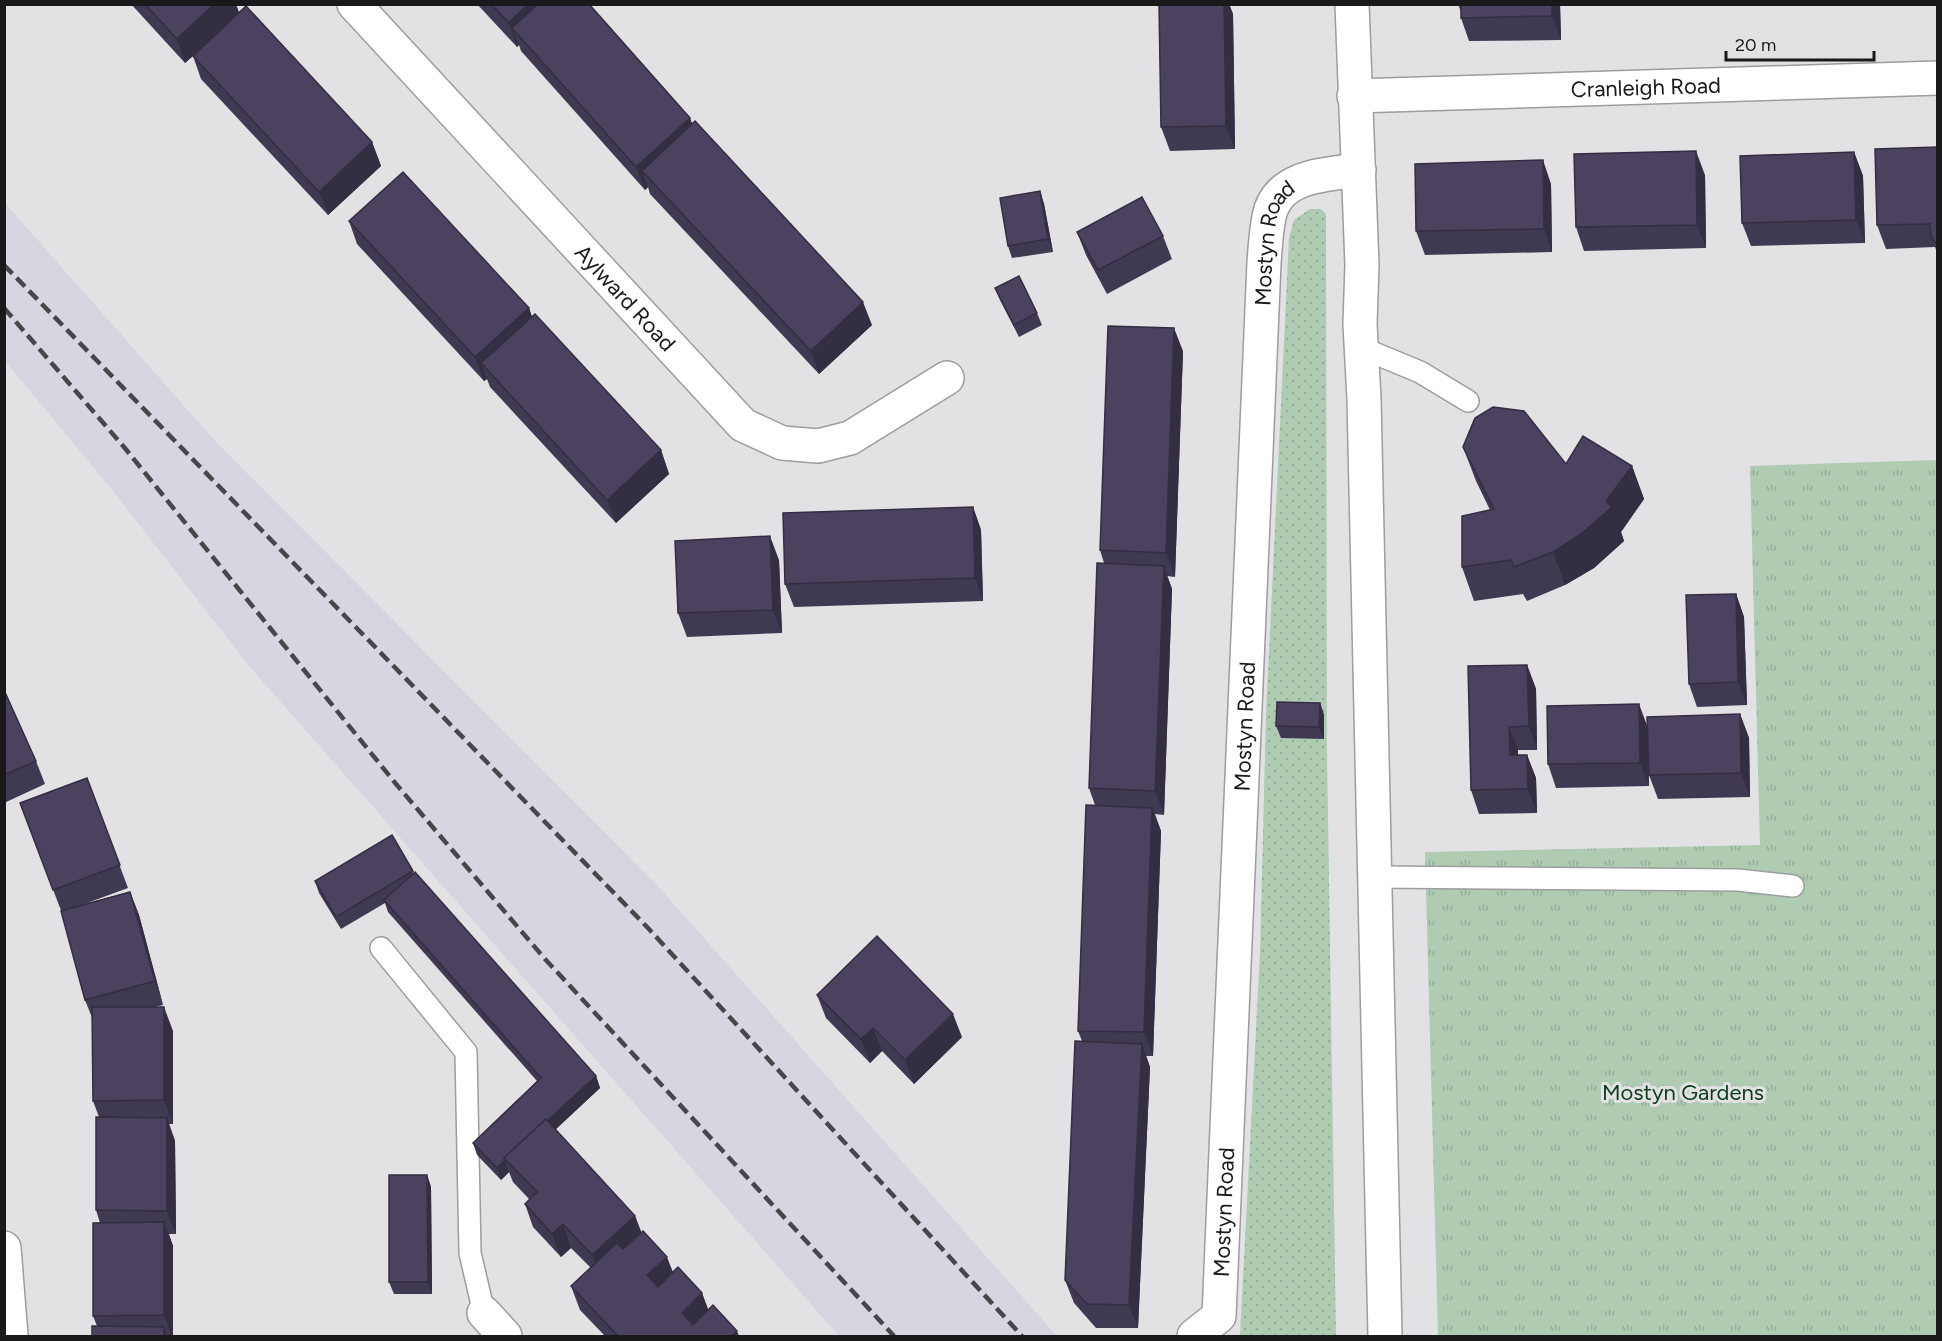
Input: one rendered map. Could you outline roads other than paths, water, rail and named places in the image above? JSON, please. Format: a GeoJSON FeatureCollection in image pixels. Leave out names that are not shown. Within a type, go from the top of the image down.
{"type":"FeatureCollection","features":[{"type":"Feature","properties":{"kind":"street","name":"Aylward Road"},"geometry":{"type":"LineString","coordinates":[[354,4],[743,425],[782,443],[818,446],[850,438],[947,378]]}},
{"type":"Feature","properties":{"kind":"street"},"geometry":{"type":"LineString","coordinates":[[1352,4],[1362,265],[1360,324],[1385,1336]]}},
{"type":"Feature","properties":{"kind":"street","name":"Cranleigh Road"},"geometry":{"type":"LineString","coordinates":[[1354,96],[1938,78]]}},
{"type":"Feature","properties":{"kind":"street","name":"Mostyn Road"},"geometry":{"type":"LineString","coordinates":[[1194,1336],[1219,1316],[1263,275],[1269,215],[1280,192],[1294,182],[1359,170]]}},
{"type":"Feature","properties":{"kind":"street"},"geometry":{"type":"LineString","coordinates":[[4,1248],[11,1336]]}},
{"type":"Feature","properties":{"kind":"lane"},"geometry":{"type":"LineString","coordinates":[[1362,348],[1420,372],[1468,400]]}},
{"type":"Feature","properties":{"kind":"lane"},"geometry":{"type":"LineString","coordinates":[[1375,877],[1738,880],[1793,886]]}},
{"type":"Feature","properties":{"kind":"lane"},"geometry":{"type":"LineString","coordinates":[[381,948],[466,1052],[470,1252],[494,1325]]}},
{"type":"Feature","properties":{"kind":"railway"},"geometry":{"type":"LineString","coordinates":[[4,265],[648,928],[1022,1336]]}},
{"type":"Feature","properties":{"kind":"railway"},"geometry":{"type":"LineString","coordinates":[[4,308],[124,447],[396,784],[545,959],[894,1336]]}},
{"type":"Feature","properties":{"kind":"park label","name":"Mostyn Gardens"},"geometry":{"type":"Point","coordinates":[1683,1092]}}]}
